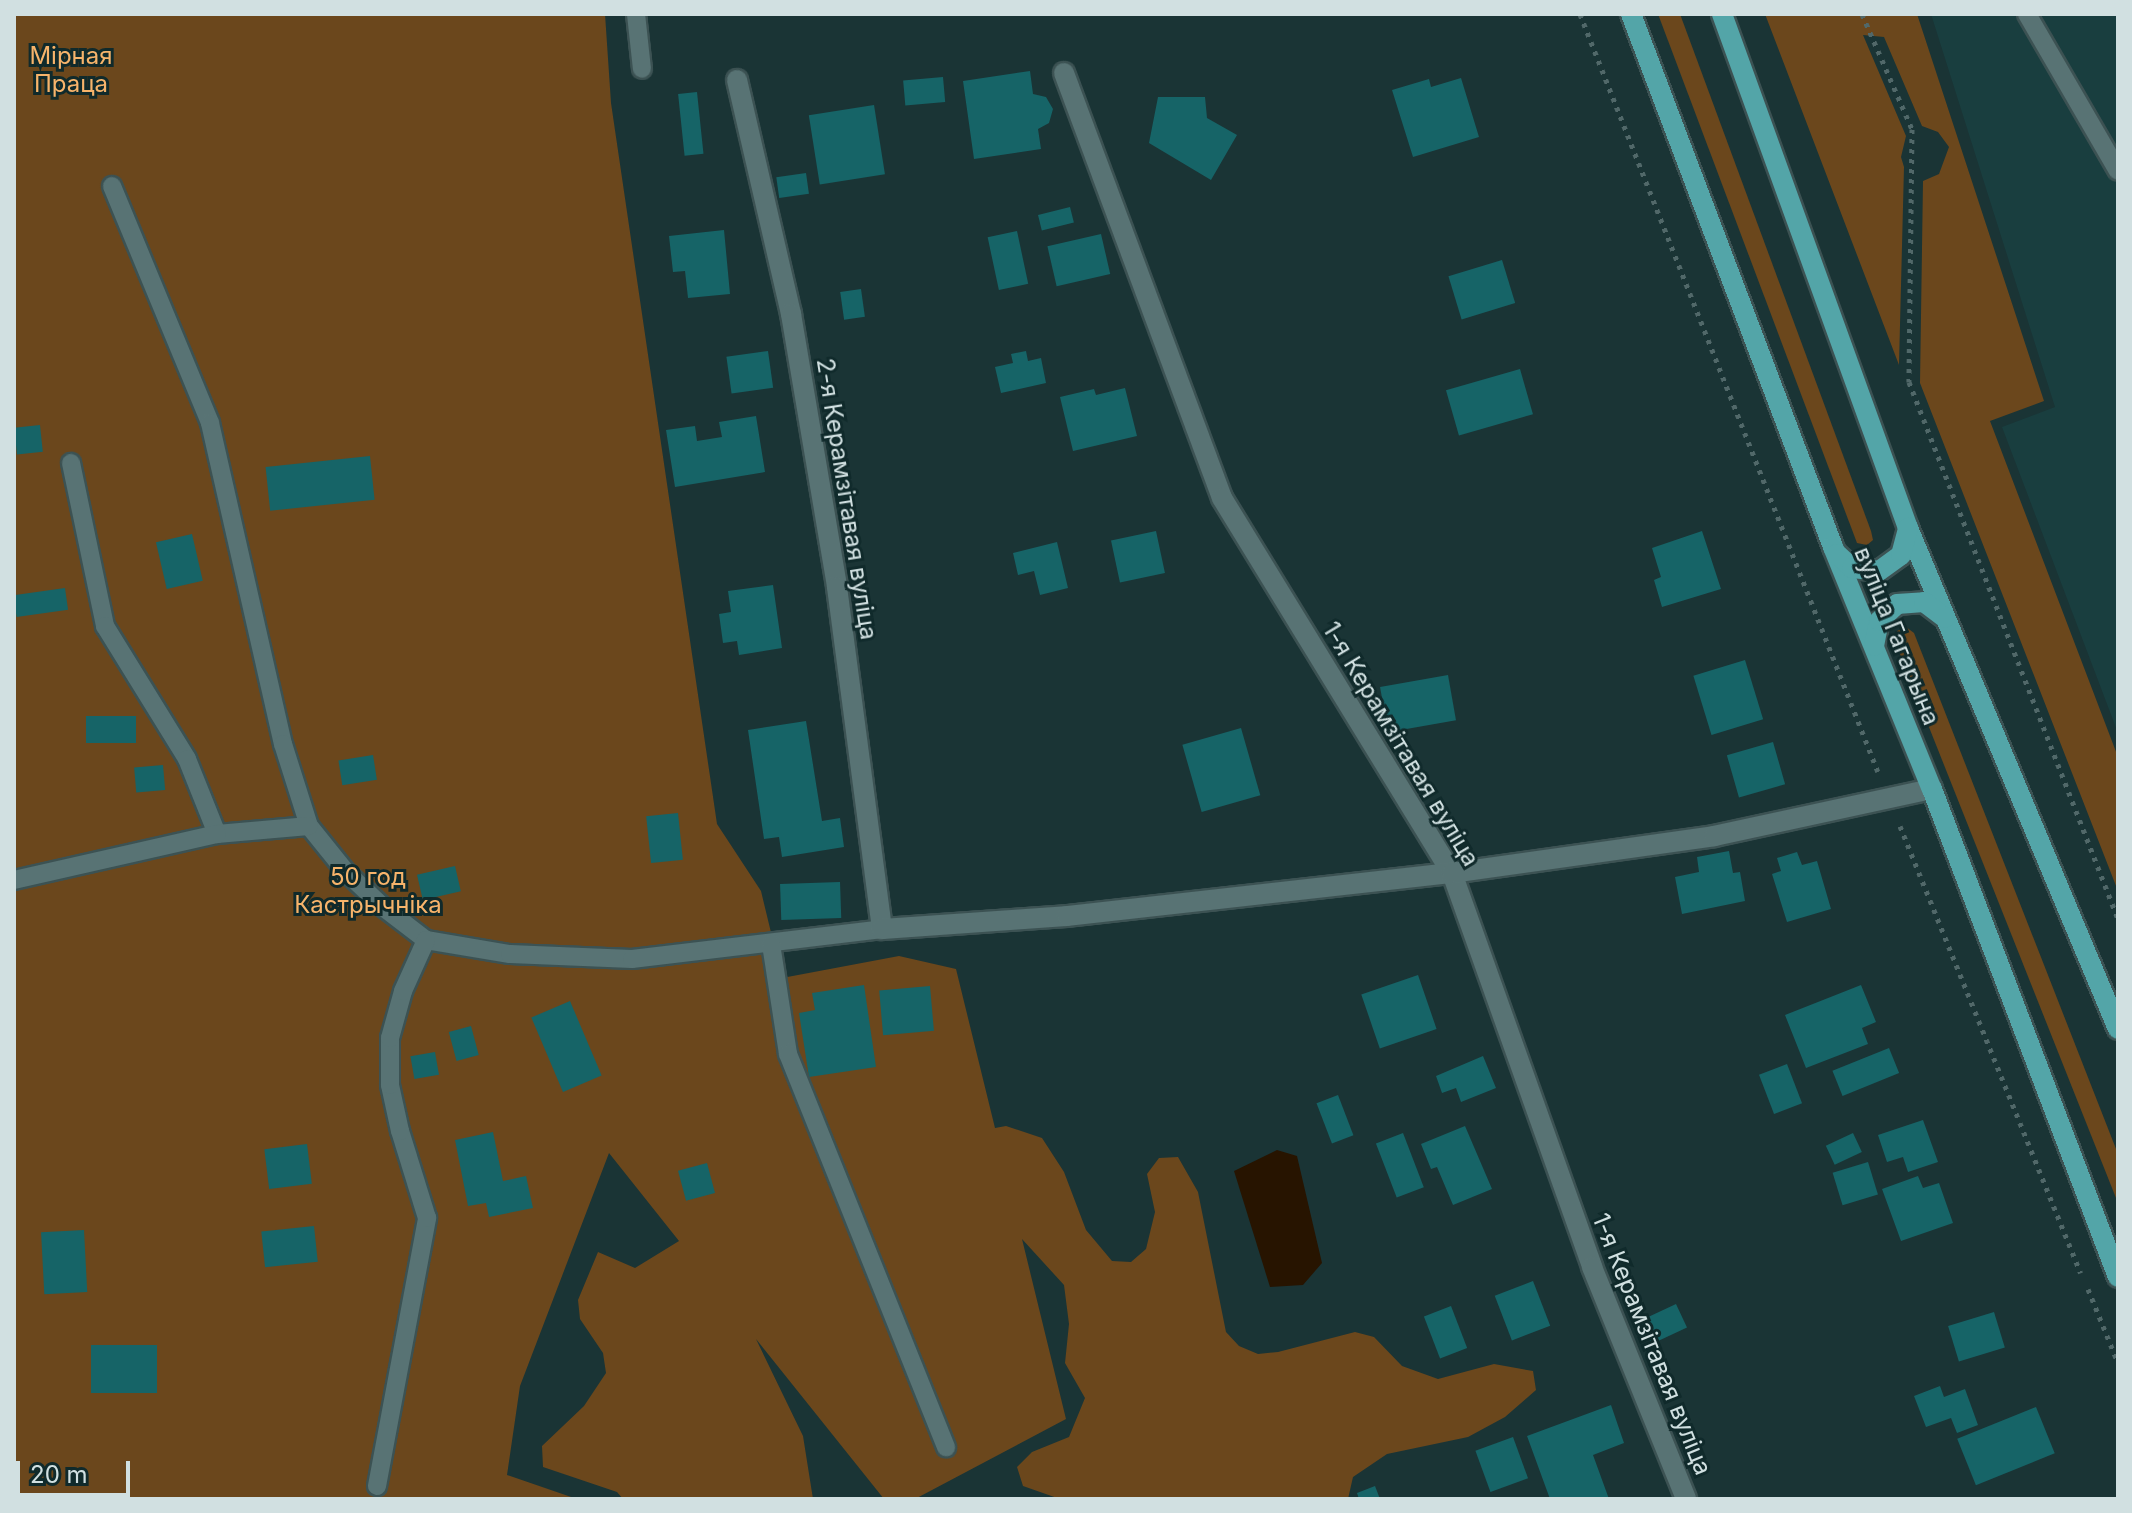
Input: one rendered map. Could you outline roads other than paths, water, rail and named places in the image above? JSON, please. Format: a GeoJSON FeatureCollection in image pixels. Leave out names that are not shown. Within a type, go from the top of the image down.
{"type":"FeatureCollection","features":[{"type":"Feature","properties":{"kind":"main road","name":"вуліца Гагарына"},"geometry":{"type":"LineString","coordinates":[[1631,14],[1833,547],[1932,789],[2118,1277]]}},
{"type":"Feature","properties":{"kind":"main road","name":"вуліца Гагарына"},"geometry":{"type":"LineString","coordinates":[[1722,14],[1908,528],[2118,1029]]}},
{"type":"Feature","properties":{"kind":"main road"},"geometry":{"type":"LineString","coordinates":[[1833,547],[1852,568],[1879,571],[1901,555],[1908,528]]}},
{"type":"Feature","properties":{"kind":"main road"},"geometry":{"type":"LineString","coordinates":[[1878,657],[1875,632],[1887,611],[1897,604],[1924,602],[1945,618]]}},
{"type":"Feature","properties":{"kind":"street","name":"1-я Керамзітавая вуліца"},"geometry":{"type":"LineString","coordinates":[[1064,73],[1222,498],[1452,873],[1592,1267],[1686,1499]]}},
{"type":"Feature","properties":{"kind":"street","name":"2-я Керамзітавая вуліца"},"geometry":{"type":"LineString","coordinates":[[737,80],[793,329],[837,587],[882,929]]}},
{"type":"Feature","properties":{"kind":"street"},"geometry":{"type":"LineString","coordinates":[[882,929],[1067,916],[1452,873],[1714,836],[1932,789]]}},
{"type":"Feature","properties":{"kind":"lane"},"geometry":{"type":"LineString","coordinates":[[636,14],[642,69]]}},
{"type":"Feature","properties":{"kind":"lane"},"geometry":{"type":"LineString","coordinates":[[2027,14],[2118,171]]}},
{"type":"Feature","properties":{"kind":"lane"},"geometry":{"type":"LineString","coordinates":[[112,186],[210,423],[283,744],[309,826],[346,872],[383,907],[426,940],[510,954],[632,959],[882,929]]}},
{"type":"Feature","properties":{"kind":"lane"},"geometry":{"type":"LineString","coordinates":[[71,463],[105,626],[187,759],[217,834]]}},
{"type":"Feature","properties":{"kind":"lane"},"geometry":{"type":"LineString","coordinates":[[14,880],[217,834],[309,826]]}},
{"type":"Feature","properties":{"kind":"lane"},"geometry":{"type":"LineString","coordinates":[[377,1486],[427,1218],[400,1131],[390,1085],[390,1038],[403,991],[426,940]]}},
{"type":"Feature","properties":{"kind":"lane"},"geometry":{"type":"LineString","coordinates":[[771,944],[788,1054],[946,1447]]}},
{"type":"Feature","properties":{"kind":"park label","name":"Мірная Праца"},"geometry":{"type":"Point","coordinates":[71,70]}},
{"type":"Feature","properties":{"kind":"park label","name":"50 год Кастрычніка"},"geometry":{"type":"Point","coordinates":[368,891]}}]}
